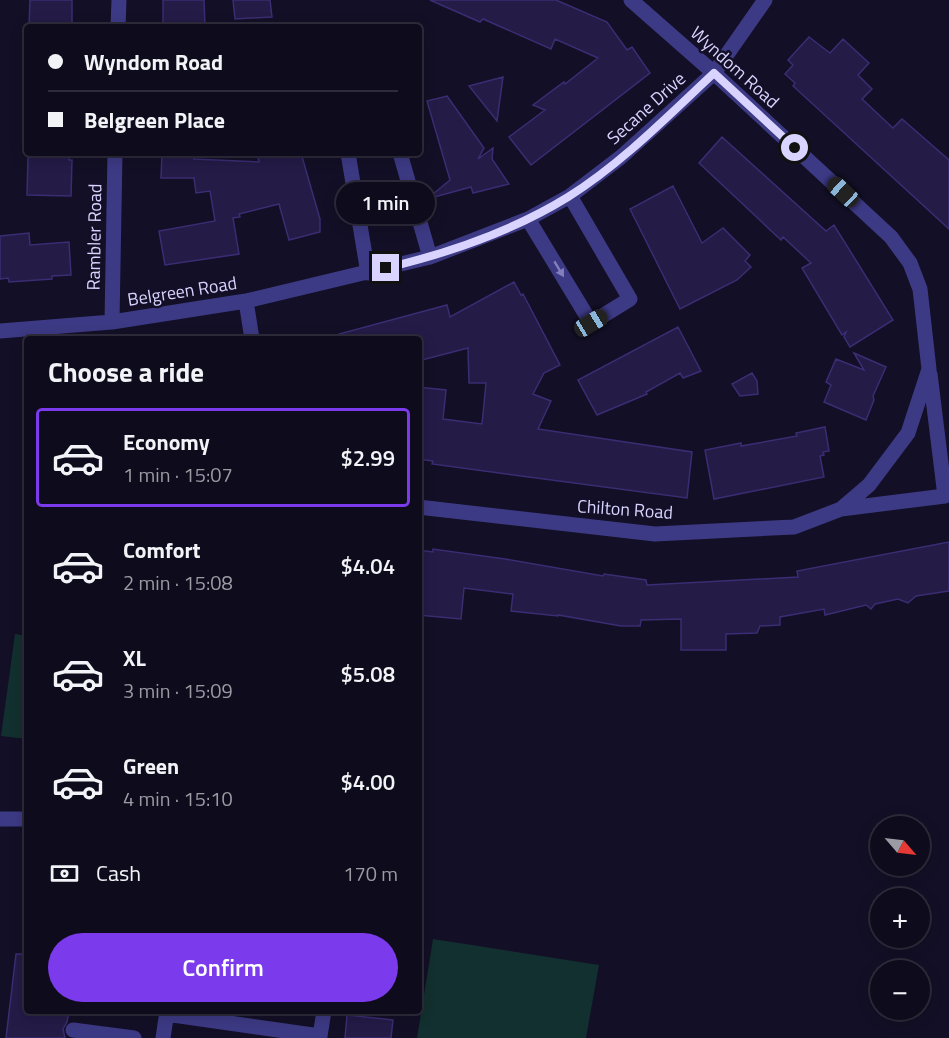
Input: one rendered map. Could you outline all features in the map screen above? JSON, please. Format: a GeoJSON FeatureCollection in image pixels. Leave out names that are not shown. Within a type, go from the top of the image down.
{"type":"FeatureCollection","features":[{"type":"Feature","properties":{"kind":"street"},"geometry":{"type":"LineString","coordinates":[[118,24],[119,0]]}},
{"type":"Feature","properties":{"kind":"street","name":"Wyndom Road"},"geometry":{"type":"LineString","coordinates":[[631,0],[714,73],[891,237],[910,263],[920,290],[929,369],[908,433],[869,485],[858,495]]}},
{"type":"Feature","properties":{"kind":"street","name":"Secane Drive"},"geometry":{"type":"LineString","coordinates":[[528,219],[570,196],[621,157],[714,73],[765,0]]}},
{"type":"Feature","properties":{"kind":"street","name":"Rambler Road"},"geometry":{"type":"LineString","coordinates":[[112,322],[115,156]]}},
{"type":"Feature","properties":{"kind":"street"},"geometry":{"type":"LineString","coordinates":[[348,156],[368,273]]}},
{"type":"Feature","properties":{"kind":"street"},"geometry":{"type":"LineString","coordinates":[[401,156],[426,258],[528,219],[591,323],[630,299],[570,196]]}},
{"type":"Feature","properties":{"kind":"street","name":"Belgreen Road"},"geometry":{"type":"LineString","coordinates":[[0,331],[112,322],[246,301],[426,258]]}},
{"type":"Feature","properties":{"kind":"street"},"geometry":{"type":"LineString","coordinates":[[246,301],[252,336]]}},
{"type":"Feature","properties":{"kind":"street"},"geometry":{"type":"LineString","coordinates":[[841,509],[945,496],[929,369]]}},
{"type":"Feature","properties":{"kind":"street","name":"Chilton Road"},"geometry":{"type":"LineString","coordinates":[[422,507],[654,534],[794,526],[841,509],[858,495]]}},
{"type":"Feature","properties":{"kind":"street"},"geometry":{"type":"LineString","coordinates":[[0,819],[24,819]]}},
{"type":"Feature","properties":{"kind":"street"},"geometry":{"type":"LineString","coordinates":[[163,1038],[167,1014]]}},
{"type":"Feature","properties":{"kind":"street"},"geometry":{"type":"LineString","coordinates":[[173,1014],[320,1037],[324,1014]]}},
{"type":"Feature","properties":{"kind":"street"},"geometry":{"type":"LineString","coordinates":[[73,1030],[134,1038]]}},
{"type":"Feature","properties":{"kind":"green space"},"geometry":{"type":"Polygon","coordinates":[[[15,634],[24,636],[24,739],[1,736],[15,634]]]}},
{"type":"Feature","properties":{"kind":"green space"},"geometry":{"type":"Polygon","coordinates":[[[433,939],[599,965],[586,1038],[417,1038],[433,939]]]}},
{"type":"Feature","properties":{"kind":"building"},"geometry":{"type":"Polygon","coordinates":[[[30,0],[72,0],[72,24],[29,24],[30,0]]]}},
{"type":"Feature","properties":{"kind":"building"},"geometry":{"type":"Polygon","coordinates":[[[163,0],[204,0],[205,24],[163,24],[163,0]]]}},
{"type":"Feature","properties":{"kind":"building"},"geometry":{"type":"Polygon","coordinates":[[[233,0],[270,0],[272,17],[235,19],[233,0]]]}},
{"type":"Feature","properties":{"kind":"building"},"geometry":{"type":"Polygon","coordinates":[[[430,0],[556,0],[607,22],[627,50],[632,47],[650,73],[531,165],[509,137],[545,110],[533,105],[598,58],[555,39],[551,49],[483,19],[480,22],[430,0]]]}},
{"type":"Feature","properties":{"kind":"building"},"geometry":{"type":"Polygon","coordinates":[[[809,37],[830,53],[843,39],[869,63],[858,75],[872,89],[862,99],[893,128],[902,119],[949,160],[949,229],[793,86],[795,83],[785,74],[793,65],[788,60],[809,37]]]}},
{"type":"Feature","properties":{"kind":"building"},"geometry":{"type":"Polygon","coordinates":[[[503,77],[497,121],[469,86],[503,77]]]}},
{"type":"Feature","properties":{"kind":"building"},"geometry":{"type":"Polygon","coordinates":[[[447,96],[484,148],[478,159],[493,148],[492,159],[509,184],[473,193],[471,187],[427,199],[450,180],[427,101],[447,96]]]}},
{"type":"Feature","properties":{"kind":"building"},"geometry":{"type":"Polygon","coordinates":[[[722,137],[826,231],[834,225],[893,320],[850,347],[844,337],[846,332],[842,335],[802,268],[811,263],[783,237],[781,240],[699,163],[722,137]]]}},
{"type":"Feature","properties":{"kind":"building"},"geometry":{"type":"Polygon","coordinates":[[[70,156],[69,160],[72,160],[71,196],[27,195],[28,157],[70,156]]]}},
{"type":"Feature","properties":{"kind":"building"},"geometry":{"type":"Polygon","coordinates":[[[162,156],[194,156],[194,159],[259,162],[258,156],[302,156],[320,219],[320,232],[289,240],[279,204],[239,214],[240,217],[233,218],[239,254],[165,265],[159,231],[215,221],[210,191],[196,193],[194,178],[161,178],[162,156]]]}},
{"type":"Feature","properties":{"kind":"building"},"geometry":{"type":"Polygon","coordinates":[[[673,186],[702,243],[723,228],[750,255],[745,261],[751,267],[737,280],[680,309],[630,209],[673,186]]]}},
{"type":"Feature","properties":{"kind":"building"},"geometry":{"type":"Polygon","coordinates":[[[29,233],[30,245],[69,242],[71,275],[52,276],[52,279],[9,282],[8,278],[0,279],[0,236],[29,233]]]}},
{"type":"Feature","properties":{"kind":"building"},"geometry":{"type":"Polygon","coordinates":[[[514,282],[521,295],[523,294],[560,365],[544,373],[533,394],[551,401],[538,429],[692,452],[687,498],[432,464],[433,461],[422,460],[422,387],[446,390],[443,419],[482,424],[486,383],[469,383],[468,348],[422,360],[422,336],[339,336],[339,334],[447,305],[450,317],[514,282]]]}},
{"type":"Feature","properties":{"kind":"building"},"geometry":{"type":"Polygon","coordinates":[[[678,327],[701,371],[683,378],[680,373],[646,392],[647,394],[597,415],[578,380],[678,327]]]}},
{"type":"Feature","properties":{"kind":"building"},"geometry":{"type":"Polygon","coordinates":[[[854,353],[886,367],[873,396],[874,400],[866,420],[824,402],[831,385],[826,382],[836,359],[864,370],[854,353]]]}},
{"type":"Feature","properties":{"kind":"building"},"geometry":{"type":"Polygon","coordinates":[[[752,373],[757,381],[758,394],[740,396],[732,384],[752,373]]]}},
{"type":"Feature","properties":{"kind":"building"},"geometry":{"type":"Polygon","coordinates":[[[825,427],[829,451],[823,452],[824,455],[820,456],[824,477],[714,499],[705,450],[797,436],[796,433],[825,427]]]}},
{"type":"Feature","properties":{"kind":"building"},"geometry":{"type":"Polygon","coordinates":[[[949,542],[949,591],[916,596],[908,603],[898,599],[875,604],[871,609],[866,605],[825,615],[824,609],[780,617],[780,625],[760,626],[757,633],[726,634],[726,650],[681,650],[681,619],[641,620],[640,626],[621,626],[558,615],[511,611],[513,594],[464,588],[461,619],[422,615],[422,551],[433,552],[433,549],[603,576],[604,574],[646,580],[647,585],[798,577],[797,571],[949,542]]]}},
{"type":"Feature","properties":{"kind":"building"},"geometry":{"type":"Polygon","coordinates":[[[16,954],[24,954],[24,1014],[68,1014],[63,1029],[65,1038],[6,1038],[16,954]]]}},
{"type":"Feature","properties":{"kind":"building"},"geometry":{"type":"Polygon","coordinates":[[[347,1015],[393,1020],[391,1038],[345,1038],[347,1015]]]}},
{"type":"Feature","properties":{"kind":"route"},"geometry":{"type":"LineString","coordinates":[[386,268],[430,257],[528,219],[570,196],[621,157],[714,73],[795,148]]}}]}
